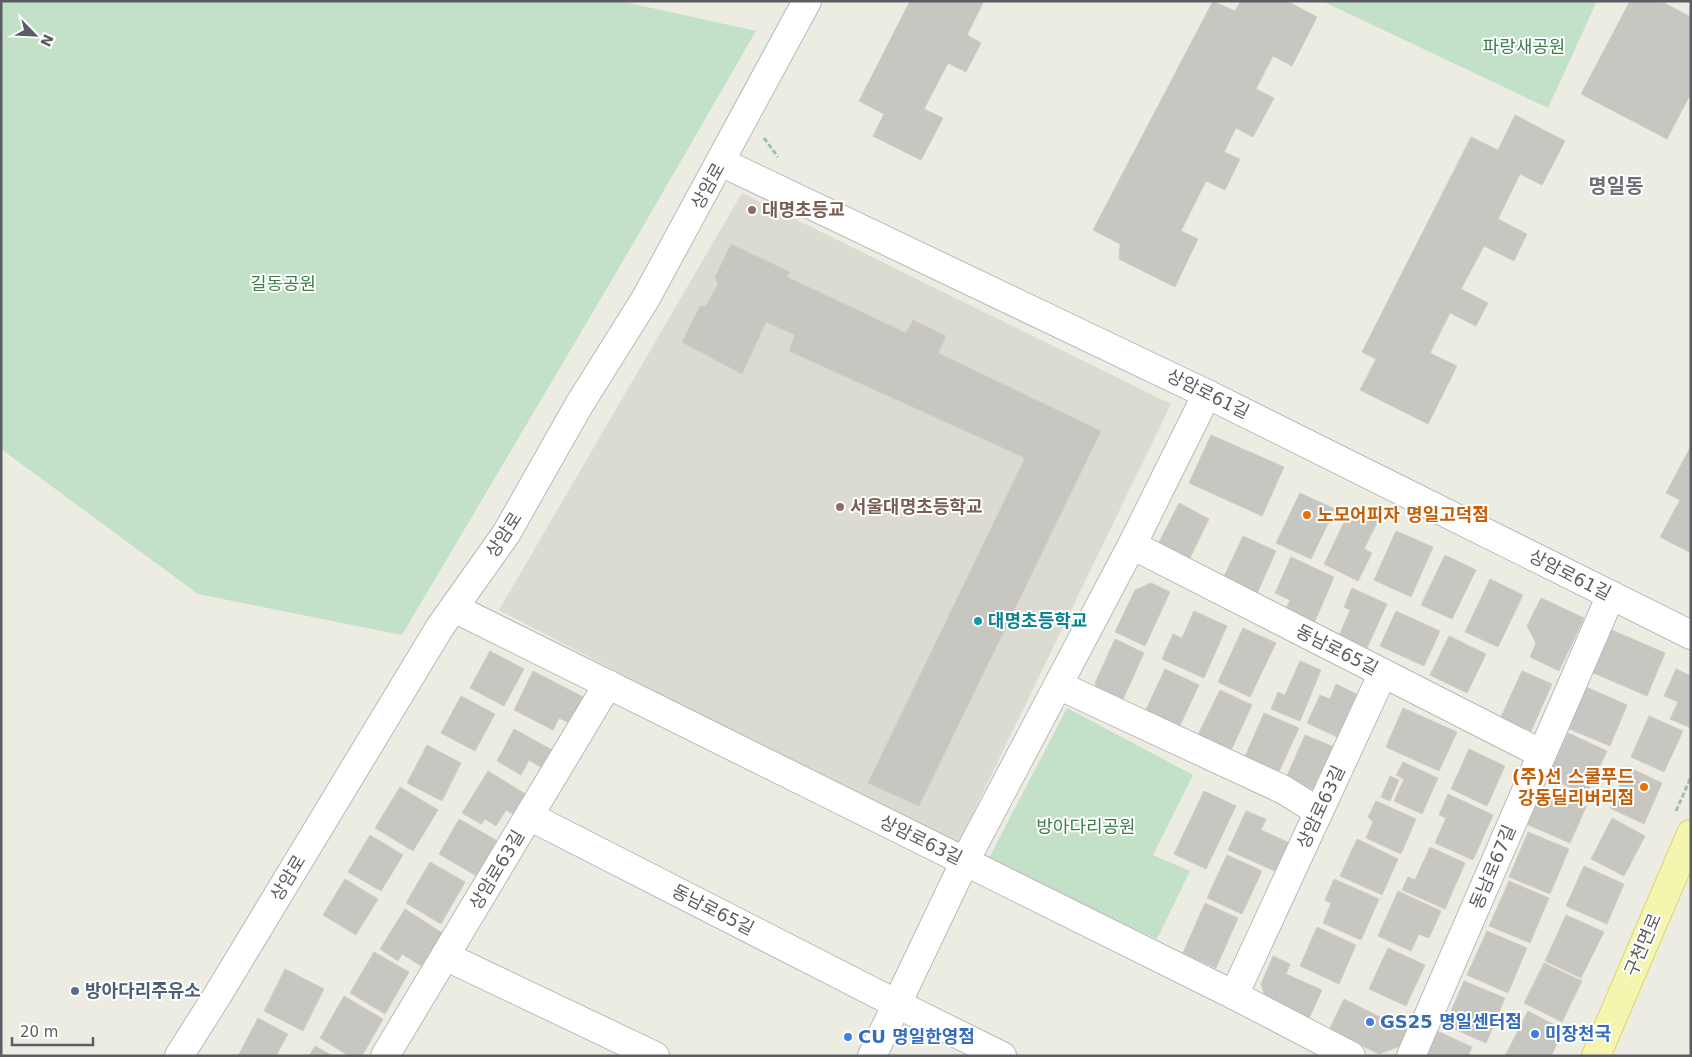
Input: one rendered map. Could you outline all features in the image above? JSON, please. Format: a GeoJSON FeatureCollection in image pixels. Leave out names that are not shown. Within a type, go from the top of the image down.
{"type":"FeatureCollection","features":[{"type":"Feature","properties":{"kind":"main road","name":"구천면로"},"geometry":{"type":"LineString","coordinates":[[1596,1056],[1691,834]]}},
{"type":"Feature","properties":{"kind":"street","name":"상암로"},"geometry":{"type":"LineString","coordinates":[[179,1056],[440,627],[506,534],[579,405],[646,298],[807,1]]}},
{"type":"Feature","properties":{"kind":"street","name":"상암로61길"},"geometry":{"type":"LineString","coordinates":[[721,162],[1207,394],[1691,635]]}},
{"type":"Feature","properties":{"kind":"street"},"geometry":{"type":"LineString","coordinates":[[872,1056],[965,861],[1132,545],[1207,394]]}},
{"type":"Feature","properties":{"kind":"street","name":"동남로65길"},"geometry":{"type":"LineString","coordinates":[[1132,545],[1542,754]]}},
{"type":"Feature","properties":{"kind":"street","name":"동남로67길"},"geometry":{"type":"LineString","coordinates":[[1411,1056],[1610,595]]}},
{"type":"Feature","properties":{"kind":"street","name":"상암로63길"},"geometry":{"type":"LineString","coordinates":[[454,608],[1234,995],[1352,1056]]}},
{"type":"Feature","properties":{"kind":"street","name":"상암로63길"},"geometry":{"type":"LineString","coordinates":[[1234,995],[1382,673]]}},
{"type":"Feature","properties":{"kind":"street","name":"상암로63길"},"geometry":{"type":"LineString","coordinates":[[385,1056],[608,684]]}},
{"type":"Feature","properties":{"kind":"street"},"geometry":{"type":"LineString","coordinates":[[1058,685],[1284,790],[1319,812]]}},
{"type":"Feature","properties":{"kind":"street","name":"동남로65길"},"geometry":{"type":"LineString","coordinates":[[529,816],[1002,1056]]}},
{"type":"Feature","properties":{"kind":"street"},"geometry":{"type":"LineString","coordinates":[[446,956],[655,1056]]}},
{"type":"Feature","properties":{"kind":"shaded area","name":"서울대명초등학교"},"geometry":{"type":"Polygon","coordinates":[[[742,193],[1171,404],[956,848],[499,610],[742,193]]]}},
{"type":"Feature","properties":{"kind":"green space","name":"길동공원"},"geometry":{"type":"Polygon","coordinates":[[[1,1],[620,1],[756,31],[626,256],[402,635],[198,594],[1,449],[1,1]]]}},
{"type":"Feature","properties":{"kind":"green space","name":"파랑새공원"},"geometry":{"type":"Polygon","coordinates":[[[1322,1],[1597,1],[1548,108],[1322,1]]]}},
{"type":"Feature","properties":{"kind":"green space","name":"방아다리공원"},"geometry":{"type":"Polygon","coordinates":[[[1067,708],[1193,775],[1153,855],[1190,871],[1157,939],[987,862],[1067,708]]]}},
{"type":"Feature","properties":{"kind":"building"},"geometry":{"type":"Polygon","coordinates":[[[910,1],[984,1],[967,35],[981,43],[966,72],[948,63],[924,109],[943,118],[921,160],[873,136],[884,114],[859,101],[910,1]]]}},
{"type":"Feature","properties":{"kind":"building"},"geometry":{"type":"Polygon","coordinates":[[[1213,1],[1235,11],[1241,1],[1287,1],[1317,17],[1292,66],[1273,56],[1256,89],[1274,98],[1253,137],[1236,128],[1224,152],[1240,159],[1225,190],[1206,181],[1181,231],[1198,239],[1175,287],[1119,259],[1120,244],[1093,230],[1213,1]]]}},
{"type":"Feature","properties":{"kind":"building"},"geometry":{"type":"Polygon","coordinates":[[[1630,1],[1660,1],[1691,17],[1691,93],[1667,139],[1581,94],[1630,1]]]}},
{"type":"Feature","properties":{"kind":"building"},"geometry":{"type":"Polygon","coordinates":[[[1515,115],[1565,141],[1542,185],[1520,174],[1498,219],[1527,234],[1514,261],[1484,246],[1461,289],[1488,303],[1476,326],[1450,313],[1430,353],[1457,366],[1428,424],[1360,390],[1376,359],[1362,352],[1471,137],[1498,150],[1515,115]]]}},
{"type":"Feature","properties":{"kind":"building","name":"대명초등학교"},"geometry":{"type":"Polygon","coordinates":[[[731,244],[790,272],[787,277],[906,333],[913,320],[946,336],[938,353],[1101,431],[919,806],[868,783],[1025,458],[789,351],[795,335],[766,322],[742,374],[682,342],[700,306],[706,306],[718,284],[715,277],[731,244]]]}},
{"type":"Feature","properties":{"kind":"building"},"geometry":{"type":"Polygon","coordinates":[[[1211,435],[1284,467],[1262,516],[1189,483],[1211,435]]]}},
{"type":"Feature","properties":{"kind":"building"},"geometry":{"type":"Polygon","coordinates":[[[1691,446],[1691,553],[1660,537],[1680,500],[1666,493],[1691,446]]]}},
{"type":"Feature","properties":{"kind":"building"},"geometry":{"type":"Polygon","coordinates":[[[1300,493],[1335,509],[1311,559],[1276,543],[1300,493]]]}},
{"type":"Feature","properties":{"kind":"building"},"geometry":{"type":"Polygon","coordinates":[[[1179,503],[1209,519],[1186,566],[1158,544],[1179,503]]]}},
{"type":"Feature","properties":{"kind":"building"},"geometry":{"type":"Polygon","coordinates":[[[1351,508],[1378,521],[1364,549],[1372,553],[1358,581],[1324,564],[1351,508]]]}},
{"type":"Feature","properties":{"kind":"building"},"geometry":{"type":"Polygon","coordinates":[[[1396,531],[1433,547],[1411,597],[1374,580],[1396,531]]]}},
{"type":"Feature","properties":{"kind":"building"},"geometry":{"type":"Polygon","coordinates":[[[1243,536],[1276,551],[1255,598],[1221,583],[1243,536]]]}},
{"type":"Feature","properties":{"kind":"building"},"geometry":{"type":"Polygon","coordinates":[[[1445,555],[1476,570],[1452,619],[1421,605],[1445,555]]]}},
{"type":"Feature","properties":{"kind":"building"},"geometry":{"type":"Polygon","coordinates":[[[1291,557],[1334,577],[1312,628],[1283,615],[1290,600],[1275,593],[1291,557]]]}},
{"type":"Feature","properties":{"kind":"building"},"geometry":{"type":"Polygon","coordinates":[[[1490,579],[1523,595],[1498,647],[1465,632],[1490,579]]]}},
{"type":"Feature","properties":{"kind":"building"},"geometry":{"type":"Polygon","coordinates":[[[1151,583],[1170,592],[1145,646],[1115,632],[1135,590],[1151,583]]]}},
{"type":"Feature","properties":{"kind":"building"},"geometry":{"type":"Polygon","coordinates":[[[1352,588],[1387,604],[1366,650],[1338,638],[1350,610],[1344,607],[1352,588]]]}},
{"type":"Feature","properties":{"kind":"building"},"geometry":{"type":"Polygon","coordinates":[[[1541,598],[1584,618],[1559,671],[1530,657],[1536,643],[1527,626],[1541,598]]]}},
{"type":"Feature","properties":{"kind":"building"},"geometry":{"type":"Polygon","coordinates":[[[1194,611],[1227,626],[1204,678],[1162,659],[1173,634],[1182,638],[1194,611]]]}},
{"type":"Feature","properties":{"kind":"building"},"geometry":{"type":"Polygon","coordinates":[[[1396,611],[1440,631],[1424,666],[1380,646],[1396,611]]]}},
{"type":"Feature","properties":{"kind":"building"},"geometry":{"type":"Polygon","coordinates":[[[1243,628],[1276,643],[1250,697],[1218,682],[1243,628]]]}},
{"type":"Feature","properties":{"kind":"building"},"geometry":{"type":"Polygon","coordinates":[[[1607,628],[1665,653],[1647,696],[1589,671],[1607,628]]]}},
{"type":"Feature","properties":{"kind":"building"},"geometry":{"type":"Polygon","coordinates":[[[1449,636],[1486,654],[1467,693],[1430,675],[1449,636]]]}},
{"type":"Feature","properties":{"kind":"building"},"geometry":{"type":"Polygon","coordinates":[[[1115,639],[1144,653],[1120,706],[1101,698],[1095,683],[1115,639]]]}},
{"type":"Feature","properties":{"kind":"building"},"geometry":{"type":"Polygon","coordinates":[[[490,651],[524,669],[504,706],[470,688],[490,651]]]}},
{"type":"Feature","properties":{"kind":"building"},"geometry":{"type":"Polygon","coordinates":[[[1300,661],[1321,670],[1300,721],[1271,709],[1278,692],[1285,695],[1300,661]]]}},
{"type":"Feature","properties":{"kind":"building"},"geometry":{"type":"Polygon","coordinates":[[[1165,669],[1199,685],[1177,732],[1143,716],[1165,669]]]}},
{"type":"Feature","properties":{"kind":"building"},"geometry":{"type":"Polygon","coordinates":[[[1676,669],[1691,676],[1691,728],[1670,719],[1678,702],[1664,696],[1676,669]]]}},
{"type":"Feature","properties":{"kind":"building"},"geometry":{"type":"Polygon","coordinates":[[[533,671],[587,699],[573,725],[559,718],[553,730],[514,710],[533,671]]]}},
{"type":"Feature","properties":{"kind":"building"},"geometry":{"type":"Polygon","coordinates":[[[1522,671],[1552,684],[1531,731],[1501,717],[1522,671]]]}},
{"type":"Feature","properties":{"kind":"building"},"geometry":{"type":"Polygon","coordinates":[[[1336,684],[1365,698],[1346,741],[1307,723],[1320,695],[1330,699],[1336,684]]]}},
{"type":"Feature","properties":{"kind":"building"},"geometry":{"type":"Polygon","coordinates":[[[1586,687],[1627,705],[1610,746],[1567,728],[1586,687]]]}},
{"type":"Feature","properties":{"kind":"building"},"geometry":{"type":"Polygon","coordinates":[[[1220,690],[1252,705],[1227,759],[1194,743],[1220,690]]]}},
{"type":"Feature","properties":{"kind":"building"},"geometry":{"type":"Polygon","coordinates":[[[461,696],[495,714],[475,751],[441,733],[461,696]]]}},
{"type":"Feature","properties":{"kind":"building"},"geometry":{"type":"Polygon","coordinates":[[[1403,708],[1457,732],[1439,771],[1386,747],[1403,708]]]}},
{"type":"Feature","properties":{"kind":"building"},"geometry":{"type":"Polygon","coordinates":[[[1264,713],[1299,728],[1278,774],[1244,759],[1264,713]]]}},
{"type":"Feature","properties":{"kind":"building"},"geometry":{"type":"Polygon","coordinates":[[[1649,716],[1683,731],[1664,772],[1631,757],[1649,716]]]}},
{"type":"Feature","properties":{"kind":"building"},"geometry":{"type":"Polygon","coordinates":[[[514,729],[554,751],[544,769],[529,760],[521,775],[497,761],[514,729]]]}},
{"type":"Feature","properties":{"kind":"building"},"geometry":{"type":"Polygon","coordinates":[[[1568,733],[1607,751],[1586,795],[1548,777],[1568,733]]]}},
{"type":"Feature","properties":{"kind":"building"},"geometry":{"type":"Polygon","coordinates":[[[1305,735],[1341,750],[1322,793],[1286,778],[1305,735]]]}},
{"type":"Feature","properties":{"kind":"building"},"geometry":{"type":"Polygon","coordinates":[[[427,745],[461,763],[442,801],[407,783],[427,745]]]}},
{"type":"Feature","properties":{"kind":"building"},"geometry":{"type":"Polygon","coordinates":[[[1469,749],[1505,766],[1487,806],[1451,789],[1469,749]]]}},
{"type":"Feature","properties":{"kind":"building"},"geometry":{"type":"Polygon","coordinates":[[[1403,762],[1438,778],[1422,814],[1394,801],[1404,779],[1396,775],[1403,762]]]}},
{"type":"Feature","properties":{"kind":"building"},"geometry":{"type":"Polygon","coordinates":[[[1628,767],[1662,783],[1644,824],[1610,808],[1628,767]]]}},
{"type":"Feature","properties":{"kind":"building"},"geometry":{"type":"Polygon","coordinates":[[[488,771],[532,798],[519,818],[506,810],[496,826],[485,819],[481,824],[462,813],[488,771]]]}},
{"type":"Feature","properties":{"kind":"building"},"geometry":{"type":"Polygon","coordinates":[[[1390,776],[1399,780],[1390,801],[1381,797],[1390,776]]]}},
{"type":"Feature","properties":{"kind":"building"},"geometry":{"type":"Polygon","coordinates":[[[1540,786],[1586,807],[1570,843],[1524,823],[1540,786]]]}},
{"type":"Feature","properties":{"kind":"building"},"geometry":{"type":"Polygon","coordinates":[[[400,787],[438,810],[413,851],[375,828],[400,787]]]}},
{"type":"Feature","properties":{"kind":"building"},"geometry":{"type":"Polygon","coordinates":[[[1204,791],[1236,806],[1206,869],[1174,854],[1204,791]]]}},
{"type":"Feature","properties":{"kind":"building"},"geometry":{"type":"Polygon","coordinates":[[[1448,794],[1493,815],[1473,860],[1435,843],[1446,818],[1439,815],[1448,794]]]}},
{"type":"Feature","properties":{"kind":"building"},"geometry":{"type":"Polygon","coordinates":[[[1376,801],[1416,819],[1401,854],[1366,838],[1373,822],[1368,817],[1376,801]]]}},
{"type":"Feature","properties":{"kind":"building"},"geometry":{"type":"Polygon","coordinates":[[[1246,811],[1266,819],[1261,830],[1294,845],[1281,874],[1228,850],[1246,811]]]}},
{"type":"Feature","properties":{"kind":"building"},"geometry":{"type":"Polygon","coordinates":[[[1612,818],[1645,836],[1624,876],[1591,859],[1612,818]]]}},
{"type":"Feature","properties":{"kind":"building"},"geometry":{"type":"Polygon","coordinates":[[[459,819],[501,843],[480,878],[439,854],[459,819]]]}},
{"type":"Feature","properties":{"kind":"building"},"geometry":{"type":"Polygon","coordinates":[[[1528,832],[1569,849],[1550,894],[1509,877],[1528,832]]]}},
{"type":"Feature","properties":{"kind":"building"},"geometry":{"type":"Polygon","coordinates":[[[370,835],[403,855],[381,891],[348,872],[370,835]]]}},
{"type":"Feature","properties":{"kind":"building"},"geometry":{"type":"Polygon","coordinates":[[[1357,839],[1398,859],[1382,895],[1340,876],[1357,839]]]}},
{"type":"Feature","properties":{"kind":"building"},"geometry":{"type":"Polygon","coordinates":[[[1430,847],[1465,863],[1445,909],[1402,890],[1408,877],[1415,880],[1430,847]]]}},
{"type":"Feature","properties":{"kind":"building"},"geometry":{"type":"Polygon","coordinates":[[[1227,855],[1262,871],[1242,914],[1207,898],[1227,855]]]}},
{"type":"Feature","properties":{"kind":"building"},"geometry":{"type":"Polygon","coordinates":[[[430,862],[465,882],[441,924],[406,903],[430,862]]]}},
{"type":"Feature","properties":{"kind":"building"},"geometry":{"type":"Polygon","coordinates":[[[1584,866],[1624,884],[1607,924],[1566,906],[1584,866]]]}},
{"type":"Feature","properties":{"kind":"building"},"geometry":{"type":"Polygon","coordinates":[[[345,879],[378,899],[356,935],[323,915],[345,879]]]}},
{"type":"Feature","properties":{"kind":"building"},"geometry":{"type":"Polygon","coordinates":[[[1334,879],[1379,899],[1361,940],[1323,923],[1331,903],[1325,900],[1334,879]]]}},
{"type":"Feature","properties":{"kind":"building"},"geometry":{"type":"Polygon","coordinates":[[[1509,881],[1549,898],[1530,943],[1489,926],[1509,881]]]}},
{"type":"Feature","properties":{"kind":"building"},"geometry":{"type":"Polygon","coordinates":[[[1398,891],[1441,911],[1429,938],[1419,934],[1411,951],[1378,936],[1398,891]]]}},
{"type":"Feature","properties":{"kind":"building"},"geometry":{"type":"Polygon","coordinates":[[[1205,903],[1238,918],[1216,968],[1183,953],[1205,903]]]}},
{"type":"Feature","properties":{"kind":"building"},"geometry":{"type":"Polygon","coordinates":[[[405,909],[447,936],[426,969],[402,954],[398,961],[380,949],[405,909]]]}},
{"type":"Feature","properties":{"kind":"building"},"geometry":{"type":"Polygon","coordinates":[[[1566,915],[1604,932],[1581,978],[1545,961],[1566,915]]]}},
{"type":"Feature","properties":{"kind":"building"},"geometry":{"type":"Polygon","coordinates":[[[1317,927],[1356,945],[1339,984],[1300,966],[1317,927]]]}},
{"type":"Feature","properties":{"kind":"building"},"geometry":{"type":"Polygon","coordinates":[[[1487,931],[1527,948],[1508,993],[1467,975],[1487,931]]]}},
{"type":"Feature","properties":{"kind":"building"},"geometry":{"type":"Polygon","coordinates":[[[1388,948],[1425,965],[1406,1006],[1369,989],[1388,948]]]}},
{"type":"Feature","properties":{"kind":"building"},"geometry":{"type":"Polygon","coordinates":[[[374,952],[409,972],[385,1014],[350,993],[374,952]]]}},
{"type":"Feature","properties":{"kind":"building"},"geometry":{"type":"Polygon","coordinates":[[[1273,956],[1290,964],[1286,974],[1322,990],[1308,1021],[1267,1003],[1261,984],[1273,956]]]}},
{"type":"Feature","properties":{"kind":"building"},"geometry":{"type":"Polygon","coordinates":[[[1544,963],[1582,981],[1562,1022],[1524,1003],[1544,963]]]}},
{"type":"Feature","properties":{"kind":"building"},"geometry":{"type":"Polygon","coordinates":[[[285,969],[324,989],[303,1031],[264,1011],[285,969]]]}},
{"type":"Feature","properties":{"kind":"building"},"geometry":{"type":"Polygon","coordinates":[[[1464,981],[1505,998],[1486,1043],[1445,1025],[1464,981]]]}},
{"type":"Feature","properties":{"kind":"building"},"geometry":{"type":"Polygon","coordinates":[[[344,996],[383,1019],[362,1056],[349,1056],[320,1038],[344,996]]]}},
{"type":"Feature","properties":{"kind":"building"},"geometry":{"type":"Polygon","coordinates":[[[1344,999],[1380,1017],[1385,1013],[1410,1024],[1400,1046],[1379,1054],[1329,1030],[1344,999]]]}},
{"type":"Feature","properties":{"kind":"building"},"geometry":{"type":"Polygon","coordinates":[[[1528,1011],[1564,1030],[1551,1056],[1505,1056],[1528,1011]]]}},
{"type":"Feature","properties":{"kind":"building"},"geometry":{"type":"Polygon","coordinates":[[[258,1018],[288,1034],[276,1056],[238,1056],[258,1018]]]}},
{"type":"Feature","properties":{"kind":"building"},"geometry":{"type":"Polygon","coordinates":[[[1435,1030],[1472,1047],[1468,1056],[1424,1056],[1435,1030]]]}},
{"type":"Feature","properties":{"kind":"building"},"geometry":{"type":"Polygon","coordinates":[[[315,1046],[333,1056],[309,1056],[315,1046]]]}},
{"type":"Feature","properties":{"kind":"place","name":"대명초등교"},"geometry":{"type":"Point","coordinates":[752,210]}},
{"type":"Feature","properties":{"kind":"place","name":"서울대명초등학교"},"geometry":{"type":"Point","coordinates":[840,507]}},
{"type":"Feature","properties":{"kind":"place","name":"노모어피자 명일고덕점"},"geometry":{"type":"Point","coordinates":[1307,515]}},
{"type":"Feature","properties":{"kind":"place","name":"대명초등학교"},"geometry":{"type":"Point","coordinates":[978,621]}},
{"type":"Feature","properties":{"kind":"place","name":"(주)선 스쿨푸드 강동딜리버리점"},"geometry":{"type":"Point","coordinates":[1644,787]}},
{"type":"Feature","properties":{"kind":"place","name":"방아다리주유소"},"geometry":{"type":"Point","coordinates":[75,991]}},
{"type":"Feature","properties":{"kind":"place","name":"GS25 명일센터점"},"geometry":{"type":"Point","coordinates":[1370,1022]}},
{"type":"Feature","properties":{"kind":"place","name":"미장천국"},"geometry":{"type":"Point","coordinates":[1535,1034]}},
{"type":"Feature","properties":{"kind":"place","name":"CU 명일한영점"},"geometry":{"type":"Point","coordinates":[848,1037]}},
{"type":"Feature","properties":{"kind":"district","name":"명일동"},"geometry":{"type":"Point","coordinates":[1616,186]}}]}
